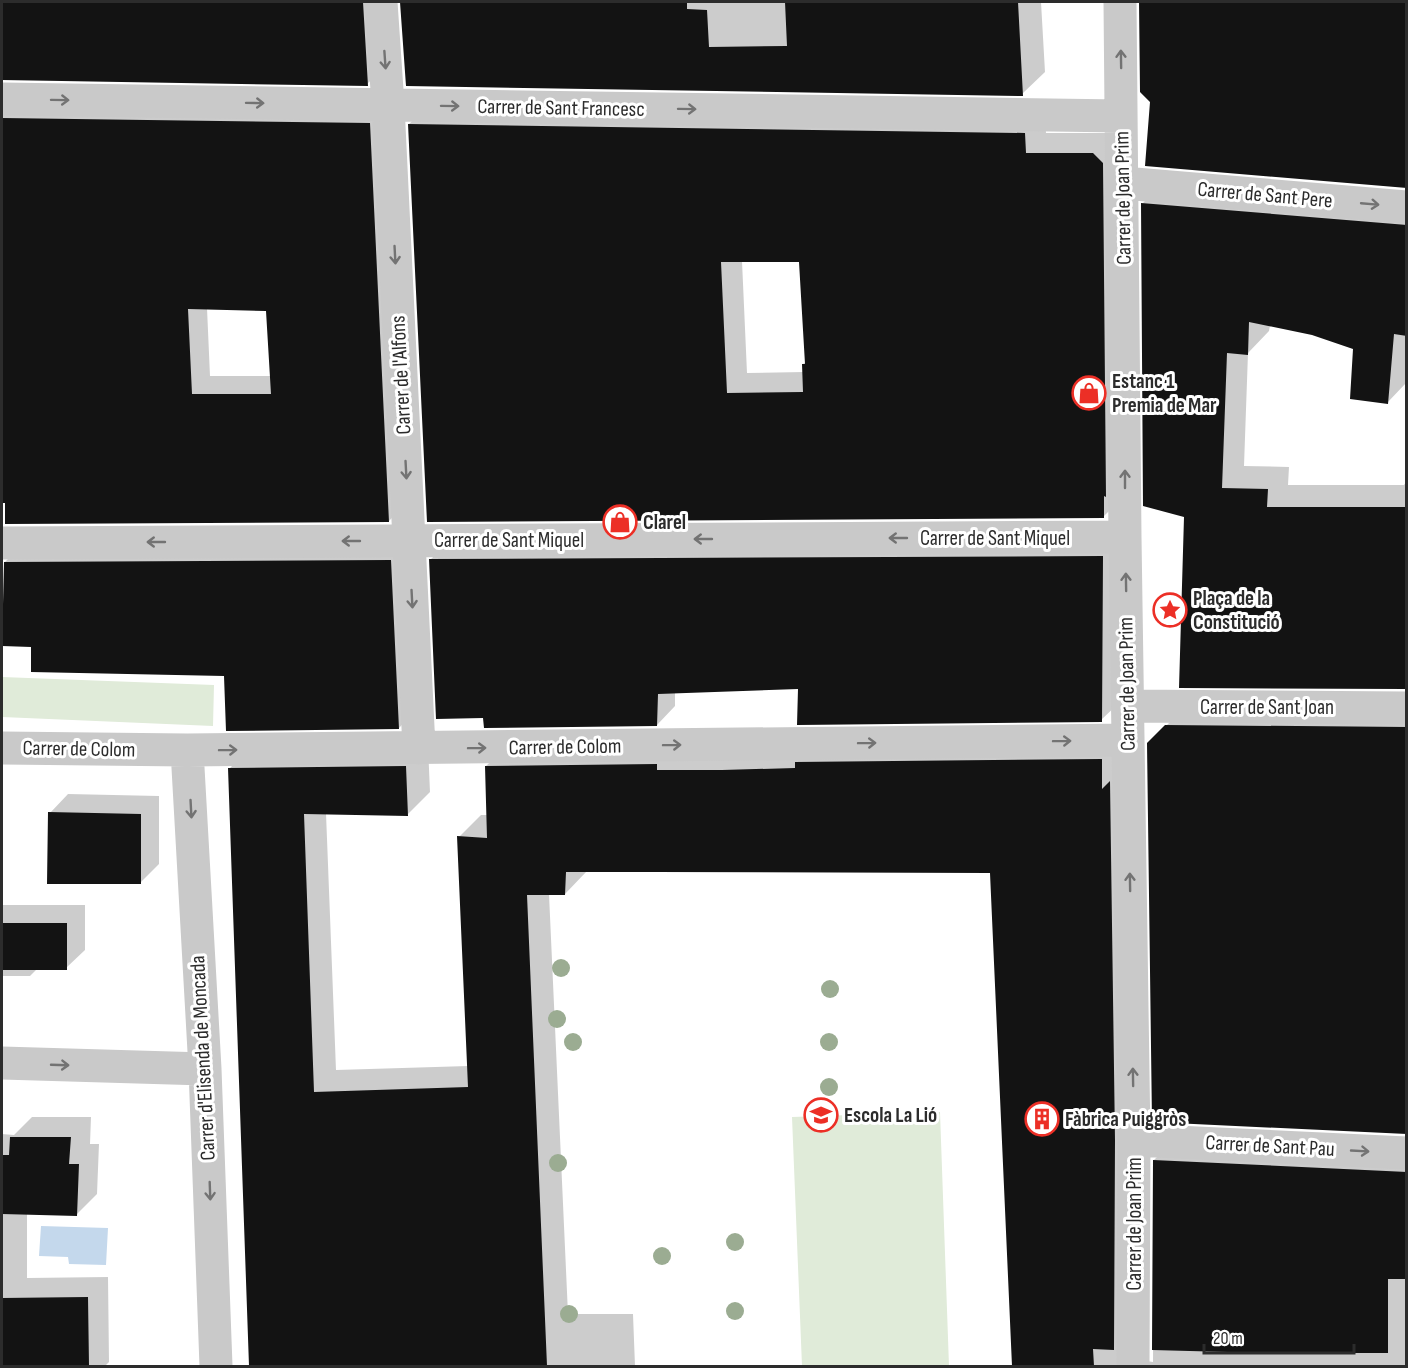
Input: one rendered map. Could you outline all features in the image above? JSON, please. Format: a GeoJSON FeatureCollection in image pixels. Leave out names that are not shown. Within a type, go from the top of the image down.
{"type":"FeatureCollection","features":[{"type":"Feature","properties":{"kind":"street","name":"Carrer de l'Alfons"},"geometry":{"type":"LineString","coordinates":[[381,2],[419,748]]}},
{"type":"Feature","properties":{"kind":"street","name":"Carrer de Joan Prim"},"geometry":{"type":"LineString","coordinates":[[1120,2],[1134,1140],[1133,1366]]}},
{"type":"Feature","properties":{"kind":"street","name":"Carrer de Sant Francesc"},"geometry":{"type":"LineString","coordinates":[[2,99],[1121,116]]}},
{"type":"Feature","properties":{"kind":"street","name":"Carrer de Sant Pere"},"geometry":{"type":"LineString","coordinates":[[1123,183],[1407,207]]}},
{"type":"Feature","properties":{"kind":"street","name":"Carrer de Sant Miquel"},"geometry":{"type":"LineString","coordinates":[[2,543],[1125,537]]}},
{"type":"Feature","properties":{"kind":"street","name":"Carrer de Sant Joan"},"geometry":{"type":"LineString","coordinates":[[1128,706],[1407,708]]}},
{"type":"Feature","properties":{"kind":"street","name":"Carrer de Colom"},"geometry":{"type":"LineString","coordinates":[[2,748],[187,750],[1128,740]]}},
{"type":"Feature","properties":{"kind":"street","name":"Carrer d'Elisenda de Moncada"},"geometry":{"type":"LineString","coordinates":[[187,750],[205,1069],[216,1366]]}},
{"type":"Feature","properties":{"kind":"street"},"geometry":{"type":"LineString","coordinates":[[2,1063],[205,1069]]}},
{"type":"Feature","properties":{"kind":"street","name":"Carrer de Sant Pau"},"geometry":{"type":"LineString","coordinates":[[1134,1140],[1407,1153]]}},
{"type":"Feature","properties":{"kind":"green space"},"geometry":{"type":"Polygon","coordinates":[[[2,677],[214,685],[213,726],[2,717],[2,677]]]}},
{"type":"Feature","properties":{"kind":"green space"},"geometry":{"type":"Polygon","coordinates":[[[940,1112],[949,1366],[802,1366],[792,1117],[940,1112]]]}},
{"type":"Feature","properties":{"kind":"water"},"geometry":{"type":"Polygon","coordinates":[[[41,1226],[108,1228],[106,1265],[69,1264],[68,1257],[39,1256],[41,1226]]]}},
{"type":"Feature","properties":{"kind":"building"},"geometry":{"type":"Polygon","coordinates":[[[2,2],[363,2],[368,86],[2,80],[2,2]]]}},
{"type":"Feature","properties":{"kind":"building"},"geometry":{"type":"Polygon","coordinates":[[[400,2],[687,2],[687,9],[707,10],[709,47],[787,46],[785,2],[1018,2],[1023,96],[406,86],[400,2]]]}},
{"type":"Feature","properties":{"kind":"building"},"geometry":{"type":"Polygon","coordinates":[[[1139,2],[1407,2],[1407,188],[1145,166],[1150,102],[1140,92],[1139,2]]]}},
{"type":"Feature","properties":{"kind":"building"},"geometry":{"type":"Polygon","coordinates":[[[2,118],[370,123],[389,522],[5,524],[5,503],[2,503],[2,118]],[[188,309],[192,394],[271,394],[266,311],[188,309]]]}},
{"type":"Feature","properties":{"kind":"building"},"geometry":{"type":"Polygon","coordinates":[[[408,124],[1025,133],[1026,153],[1093,153],[1103,163],[1106,497],[1104,496],[1104,518],[427,522],[408,124]],[[721,262],[727,393],[803,392],[802,364],[805,364],[799,262],[721,262]]]}},
{"type":"Feature","properties":{"kind":"building"},"geometry":{"type":"Polygon","coordinates":[[[1141,203],[1407,225],[1407,336],[1394,334],[1388,404],[1350,399],[1353,349],[1312,335],[1249,322],[1248,355],[1227,353],[1222,488],[1268,489],[1267,507],[1407,507],[1407,689],[1179,688],[1184,517],[1143,506],[1141,203]]]}},
{"type":"Feature","properties":{"kind":"building"},"geometry":{"type":"Polygon","coordinates":[[[1103,556],[1102,722],[797,725],[798,689],[658,694],[657,726],[484,728],[483,718],[436,719],[429,559],[1103,556]]]}},
{"type":"Feature","properties":{"kind":"building"},"geometry":{"type":"Polygon","coordinates":[[[391,560],[399,729],[226,731],[224,676],[31,672],[31,647],[2,646],[4,562],[391,560]]]}},
{"type":"Feature","properties":{"kind":"building"},"geometry":{"type":"Polygon","coordinates":[[[1165,725],[1407,727],[1407,1134],[1152,1122],[1147,743],[1165,725]]]}},
{"type":"Feature","properties":{"kind":"building"},"geometry":{"type":"Polygon","coordinates":[[[1102,759],[1102,789],[1110,781],[1115,1140],[1114,1350],[1093,1349],[1094,1366],[1012,1366],[990,873],[566,872],[565,895],[527,895],[547,1366],[249,1366],[228,768],[406,766],[408,816],[304,814],[314,1092],[468,1087],[457,836],[487,838],[485,766],[657,764],[657,770],[722,770],[795,768],[795,762],[1102,759]]]}},
{"type":"Feature","properties":{"kind":"building"},"geometry":{"type":"Polygon","coordinates":[[[48,812],[141,814],[141,884],[47,884],[48,812]]]}},
{"type":"Feature","properties":{"kind":"building"},"geometry":{"type":"Polygon","coordinates":[[[2,923],[67,923],[67,970],[2,970],[2,923]]]}},
{"type":"Feature","properties":{"kind":"building"},"geometry":{"type":"Polygon","coordinates":[[[10,1137],[71,1137],[69,1164],[79,1164],[77,1216],[2,1214],[2,1155],[9,1155],[10,1137]]]}},
{"type":"Feature","properties":{"kind":"building"},"geometry":{"type":"Polygon","coordinates":[[[1153,1160],[1407,1172],[1407,1279],[1388,1279],[1388,1353],[1152,1350],[1153,1160]]]}},
{"type":"Feature","properties":{"kind":"building"},"geometry":{"type":"Polygon","coordinates":[[[88,1297],[89,1366],[2,1366],[2,1298],[88,1297]]]}},
{"type":"Feature","properties":{"kind":"place","name":"Estanc 1 Premia de Mar"},"geometry":{"type":"Point","coordinates":[1089,393]}},
{"type":"Feature","properties":{"kind":"place","name":"Clarel"},"geometry":{"type":"Point","coordinates":[620,522]}},
{"type":"Feature","properties":{"kind":"place","name":"Plaça de la Constitució"},"geometry":{"type":"Point","coordinates":[1170,610]}},
{"type":"Feature","properties":{"kind":"place","name":"Escola La Lió"},"geometry":{"type":"Point","coordinates":[821,1115]}},
{"type":"Feature","properties":{"kind":"place","name":"Fàbrica Puiggròs"},"geometry":{"type":"Point","coordinates":[1042,1119]}}]}
